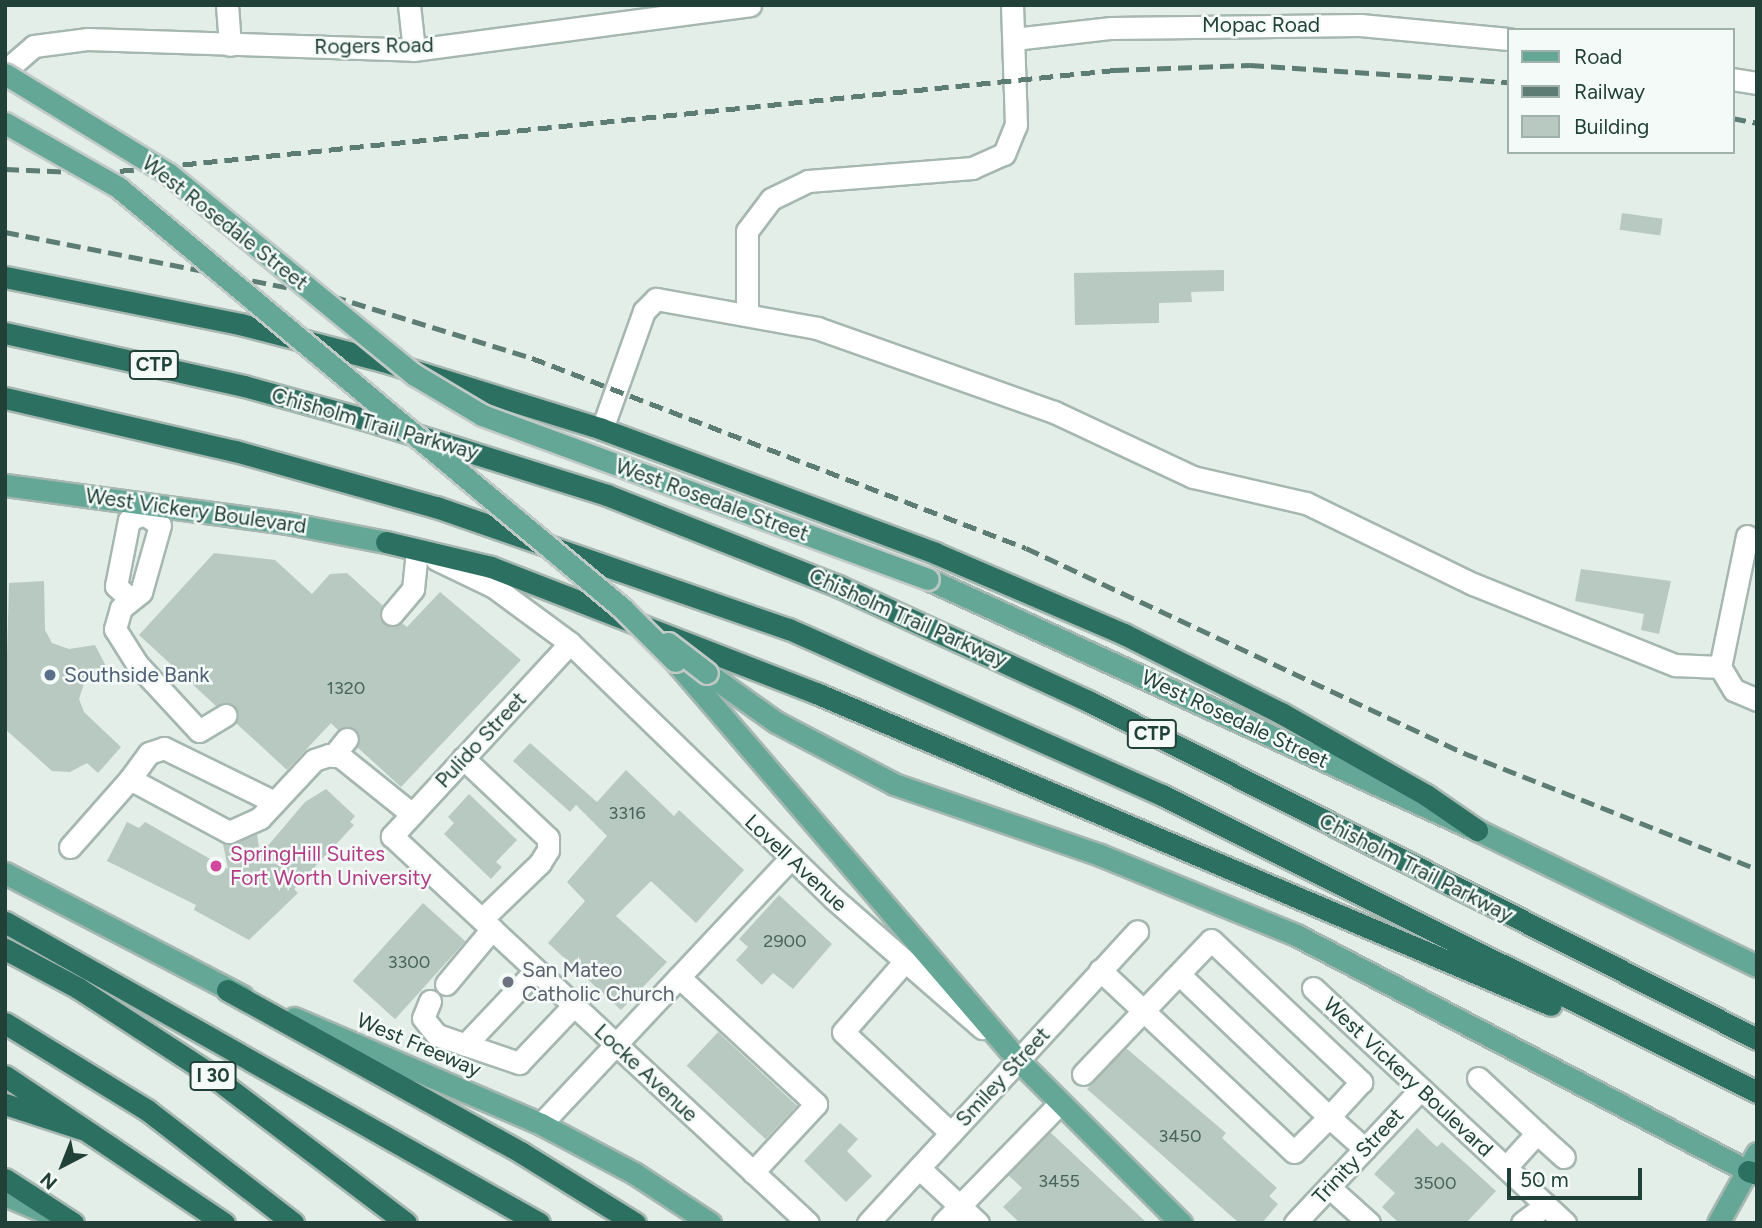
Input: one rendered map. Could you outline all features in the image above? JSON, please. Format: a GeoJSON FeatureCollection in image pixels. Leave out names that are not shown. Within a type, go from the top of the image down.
{"type":"FeatureCollection","features":[{"type":"Feature","properties":{"kind":"highway"},"geometry":{"type":"LineString","coordinates":[[5,276],[318,344],[602,429],[935,553],[1124,634],[1281,713],[1426,794],[1477,830]]}},
{"type":"Feature","properties":{"kind":"highway","name":"Chisholm Trail Parkway"},"geometry":{"type":"LineString","coordinates":[[5,333],[302,402],[607,495],[901,612],[1088,701],[1757,1039]]}},
{"type":"Feature","properties":{"kind":"highway","name":"CTP"},"geometry":{"type":"LineString","coordinates":[[5,398],[281,463],[580,554],[897,674],[1162,794],[1654,1043],[1757,1092]]}},
{"type":"Feature","properties":{"kind":"highway"},"geometry":{"type":"LineString","coordinates":[[386,542],[491,567],[791,683],[1502,988],[1654,1043]]}},
{"type":"Feature","properties":{"kind":"highway"},"geometry":{"type":"LineString","coordinates":[[5,922],[539,1223]]}},
{"type":"Feature","properties":{"kind":"highway","name":"I 30"},"geometry":{"type":"LineString","coordinates":[[5,949],[79,988],[206,1070],[407,1223]]}},
{"type":"Feature","properties":{"kind":"highway"},"geometry":{"type":"LineString","coordinates":[[227,990],[522,1153],[635,1223]]}},
{"type":"Feature","properties":{"kind":"highway"},"geometry":{"type":"LineString","coordinates":[[5,1023],[147,1111],[293,1223]]}},
{"type":"Feature","properties":{"kind":"highway"},"geometry":{"type":"LineString","coordinates":[[5,1076],[95,1131],[225,1223]]}},
{"type":"Feature","properties":{"kind":"highway"},"geometry":{"type":"LineString","coordinates":[[5,1104],[60,1125],[95,1131]]}},
{"type":"Feature","properties":{"kind":"highway"},"geometry":{"type":"LineString","coordinates":[[5,1179],[73,1223]]}},
{"type":"Feature","properties":{"kind":"main road","name":"West Rosedale Street"},"geometry":{"type":"LineString","coordinates":[[5,73],[169,174],[415,375],[482,415],[929,579],[1477,830]]}},
{"type":"Feature","properties":{"kind":"main road","name":"West Rosedale Street"},"geometry":{"type":"LineString","coordinates":[[5,123],[118,187],[622,608],[675,661],[1018,1060]]}},
{"type":"Feature","properties":{"kind":"main road","name":"West Vickery Boulevard"},"geometry":{"type":"LineString","coordinates":[[5,485],[145,509],[386,542]]}},
{"type":"Feature","properties":{"kind":"main road"},"geometry":{"type":"LineString","coordinates":[[622,608],[776,722],[894,784],[1100,855],[1296,935],[1754,1163],[1718,1223]]}},
{"type":"Feature","properties":{"kind":"main road"},"geometry":{"type":"LineString","coordinates":[[1477,830],[1757,966]]}},
{"type":"Feature","properties":{"kind":"main road"},"geometry":{"type":"LineString","coordinates":[[5,873],[103,925]]}},
{"type":"Feature","properties":{"kind":"main road"},"geometry":{"type":"LineString","coordinates":[[5,878],[103,925]]}},
{"type":"Feature","properties":{"kind":"main road","name":"West Freeway"},"geometry":{"type":"LineString","coordinates":[[103,925],[227,990],[541,1124],[634,1173],[710,1223]]}},
{"type":"Feature","properties":{"kind":"main road","name":"Lovell Avenue"},"geometry":{"type":"LineString","coordinates":[[1018,1060],[1059,1104],[1181,1223]]}},
{"type":"Feature","properties":{"kind":"main road"},"geometry":{"type":"LineString","coordinates":[[5,1195],[73,1223]]}},
{"type":"Feature","properties":{"kind":"street"},"geometry":{"type":"LineString","coordinates":[[227,5],[230,46]]}},
{"type":"Feature","properties":{"kind":"street"},"geometry":{"type":"LineString","coordinates":[[409,5],[414,50]]}},
{"type":"Feature","properties":{"kind":"street","name":"Rogers Road"},"geometry":{"type":"LineString","coordinates":[[5,73],[34,46],[87,39],[230,46],[414,50],[750,5]]}},
{"type":"Feature","properties":{"kind":"street"},"geometry":{"type":"LineString","coordinates":[[747,314],[747,231],[771,199],[808,181],[972,168],[1004,154],[1016,125],[1012,5]]}},
{"type":"Feature","properties":{"kind":"street","name":"Mopac Road"},"geometry":{"type":"LineString","coordinates":[[1014,39],[1111,28],[1360,25],[1506,39]]}},
{"type":"Feature","properties":{"kind":"street"},"geometry":{"type":"LineString","coordinates":[[1734,79],[1757,83]]}},
{"type":"Feature","properties":{"kind":"street"},"geometry":{"type":"LineString","coordinates":[[602,429],[649,303],[665,298],[747,314],[851,337],[927,363],[1054,412],[1193,477],[1306,503],[1473,584],[1675,665],[1720,667]]}},
{"type":"Feature","properties":{"kind":"street"},"geometry":{"type":"LineString","coordinates":[[129,598],[116,586],[129,520],[145,509],[160,525],[141,592],[129,598],[115,629],[137,664],[199,731],[226,715]]}},
{"type":"Feature","properties":{"kind":"street"},"geometry":{"type":"LineString","coordinates":[[1747,536],[1720,667],[1734,690],[1757,700]]}},
{"type":"Feature","properties":{"kind":"street","name":"Lovell Avenue"},"geometry":{"type":"LineString","coordinates":[[386,542],[494,587],[570,643],[791,858],[1018,1060]]}},
{"type":"Feature","properties":{"kind":"street"},"geometry":{"type":"LineString","coordinates":[[392,614],[413,589],[417,553]]}},
{"type":"Feature","properties":{"kind":"street","name":"Pulido Street"},"geometry":{"type":"LineString","coordinates":[[392,836],[570,643]]}},
{"type":"Feature","properties":{"kind":"street"},"geometry":{"type":"LineString","coordinates":[[130,779],[229,832],[260,818],[272,801],[314,761],[333,756],[347,738]]}},
{"type":"Feature","properties":{"kind":"street"},"geometry":{"type":"LineString","coordinates":[[69,847],[130,779],[149,753],[164,748],[272,801]]}},
{"type":"Feature","properties":{"kind":"street"},"geometry":{"type":"LineString","coordinates":[[333,756],[375,774],[412,814]]}},
{"type":"Feature","properties":{"kind":"street"},"geometry":{"type":"LineString","coordinates":[[446,984],[487,924],[548,850],[548,838],[463,758]]}},
{"type":"Feature","properties":{"kind":"street","name":"Locke Avenue"},"geometry":{"type":"LineString","coordinates":[[392,836],[808,1223]]}},
{"type":"Feature","properties":{"kind":"street"},"geometry":{"type":"LineString","coordinates":[[541,1124],[791,858]]}},
{"type":"Feature","properties":{"kind":"street","name":"Smiley Street"},"geometry":{"type":"LineString","coordinates":[[868,1223],[1137,931]]}},
{"type":"Feature","properties":{"kind":"street"},"geometry":{"type":"LineString","coordinates":[[1083,1073],[1143,1011],[1179,974],[1211,940],[1361,1082],[1294,1153],[1143,1011],[1100,970]]}},
{"type":"Feature","properties":{"kind":"street"},"geometry":{"type":"LineString","coordinates":[[905,961],[844,1032],[951,1133]]}},
{"type":"Feature","properties":{"kind":"street"},"geometry":{"type":"LineString","coordinates":[[465,1045],[536,970]]}},
{"type":"Feature","properties":{"kind":"street"},"geometry":{"type":"LineString","coordinates":[[1179,974],[1365,1149]]}},
{"type":"Feature","properties":{"kind":"street"},"geometry":{"type":"LineString","coordinates":[[679,977],[816,1104],[753,1172]]}},
{"type":"Feature","properties":{"kind":"street","name":"West Vickery Boulevard"},"geometry":{"type":"LineString","coordinates":[[1313,988],[1565,1223]]}},
{"type":"Feature","properties":{"kind":"street"},"geometry":{"type":"LineString","coordinates":[[430,1001],[423,1018],[436,1035],[519,1063],[574,1005]]}},
{"type":"Feature","properties":{"kind":"street"},"geometry":{"type":"LineString","coordinates":[[1478,1078],[1564,1157]]}},
{"type":"Feature","properties":{"kind":"street","name":"Trinity Street"},"geometry":{"type":"LineString","coordinates":[[1295,1223],[1421,1089]]}},
{"type":"Feature","properties":{"kind":"street"},"geometry":{"type":"LineString","coordinates":[[943,1223],[1059,1104]]}},
{"type":"Feature","properties":{"kind":"street"},"geometry":{"type":"LineString","coordinates":[[1506,1167],[1537,1133]]}},
{"type":"Feature","properties":{"kind":"street"},"geometry":{"type":"LineString","coordinates":[[919,1168],[978,1223]]}},
{"type":"Feature","properties":{"kind":"street"},"geometry":{"type":"LineString","coordinates":[[1329,1186],[1369,1223]]}},
{"type":"Feature","properties":{"kind":"street"},"geometry":{"type":"LineString","coordinates":[[1522,1223],[1546,1205]]}},
{"type":"Feature","properties":{"kind":"building"},"geometry":{"type":"Polygon","coordinates":[[[1622,213],[1663,219],[1660,236],[1620,230],[1622,213]]]}},
{"type":"Feature","properties":{"kind":"building"},"geometry":{"type":"Polygon","coordinates":[[[1224,270],[1224,291],[1191,292],[1192,302],[1159,303],[1159,323],[1075,325],[1074,273],[1224,270]]]}},
{"type":"Feature","properties":{"kind":"building"},"geometry":{"type":"Polygon","coordinates":[[[214,553],[275,560],[312,594],[330,574],[347,573],[382,605],[380,619],[390,627],[402,623],[407,627],[440,592],[521,660],[401,787],[357,747],[356,729],[338,730],[331,723],[287,770],[236,723],[239,714],[233,704],[216,706],[139,635],[214,553]]]}},
{"type":"Feature","properties":{"kind":"building"},"geometry":{"type":"Polygon","coordinates":[[[1581,569],[1671,581],[1659,634],[1641,630],[1644,614],[1575,601],[1581,569]]]}},
{"type":"Feature","properties":{"kind":"building","name":"Southside Bank"},"geometry":{"type":"Polygon","coordinates":[[[44,581],[45,630],[52,643],[69,649],[95,645],[106,666],[84,684],[79,699],[84,712],[121,747],[98,773],[87,763],[70,772],[52,771],[5,729],[9,583],[44,581]]]}},
{"type":"Feature","properties":{"kind":"building"},"geometry":{"type":"Polygon","coordinates":[[[530,743],[597,802],[626,770],[674,816],[679,810],[744,870],[696,923],[651,881],[616,916],[667,962],[621,1010],[548,943],[585,901],[567,882],[607,836],[576,805],[570,812],[513,761],[530,743]]]}},
{"type":"Feature","properties":{"kind":"building","name":"SpringHill Suites Fort Worth University"},"geometry":{"type":"Polygon","coordinates":[[[326,789],[355,816],[350,822],[354,825],[294,889],[298,893],[249,940],[194,910],[196,905],[107,861],[127,822],[139,828],[145,822],[228,869],[223,844],[257,834],[260,855],[305,802],[326,789]]]}},
{"type":"Feature","properties":{"kind":"building"},"geometry":{"type":"Polygon","coordinates":[[[469,794],[517,840],[496,862],[502,867],[491,879],[444,834],[454,823],[448,817],[469,794]]]}},
{"type":"Feature","properties":{"kind":"building"},"geometry":{"type":"Polygon","coordinates":[[[779,895],[832,944],[793,989],[773,973],[762,985],[736,960],[748,947],[739,939],[779,895]]]}},
{"type":"Feature","properties":{"kind":"building"},"geometry":{"type":"Polygon","coordinates":[[[423,903],[465,941],[395,1019],[353,981],[423,903]]]}},
{"type":"Feature","properties":{"kind":"building"},"geometry":{"type":"Polygon","coordinates":[[[718,1032],[797,1106],[766,1139],[687,1066],[718,1032]]]}},
{"type":"Feature","properties":{"kind":"building"},"geometry":{"type":"Polygon","coordinates":[[[1126,1048],[1226,1133],[1222,1138],[1277,1188],[1269,1196],[1278,1204],[1262,1223],[1239,1223],[1087,1089],[1126,1048]]]}},
{"type":"Feature","properties":{"kind":"building"},"geometry":{"type":"Polygon","coordinates":[[[840,1123],[858,1139],[847,1151],[872,1176],[846,1202],[804,1161],[840,1123]]]}},
{"type":"Feature","properties":{"kind":"building"},"geometry":{"type":"Polygon","coordinates":[[[1417,1128],[1437,1147],[1442,1142],[1496,1191],[1466,1223],[1399,1223],[1382,1207],[1395,1193],[1374,1174],[1417,1128]]]}},
{"type":"Feature","properties":{"kind":"building"},"geometry":{"type":"Polygon","coordinates":[[[1050,1132],[1147,1223],[1020,1223],[1003,1207],[1022,1188],[1008,1175],[1050,1132]]]}},
{"type":"Feature","properties":{"kind":"railway"},"geometry":{"type":"LineString","coordinates":[[5,169],[99,173],[1115,70],[1250,65],[1506,82]]}},
{"type":"Feature","properties":{"kind":"railway"},"geometry":{"type":"LineString","coordinates":[[1734,118],[1757,123]]}},
{"type":"Feature","properties":{"kind":"railway"},"geometry":{"type":"LineString","coordinates":[[5,232],[332,296],[532,358],[1026,548],[1464,753],[1757,869]]}},
{"type":"Feature","properties":{"kind":"place","name":"Southside Bank"},"geometry":{"type":"Point","coordinates":[50,675]}},
{"type":"Feature","properties":{"kind":"place","name":"SpringHill Suites Fort Worth University"},"geometry":{"type":"Point","coordinates":[216,866]}},
{"type":"Feature","properties":{"kind":"place","name":"San Mateo Catholic Church"},"geometry":{"type":"Point","coordinates":[508,982]}}]}
